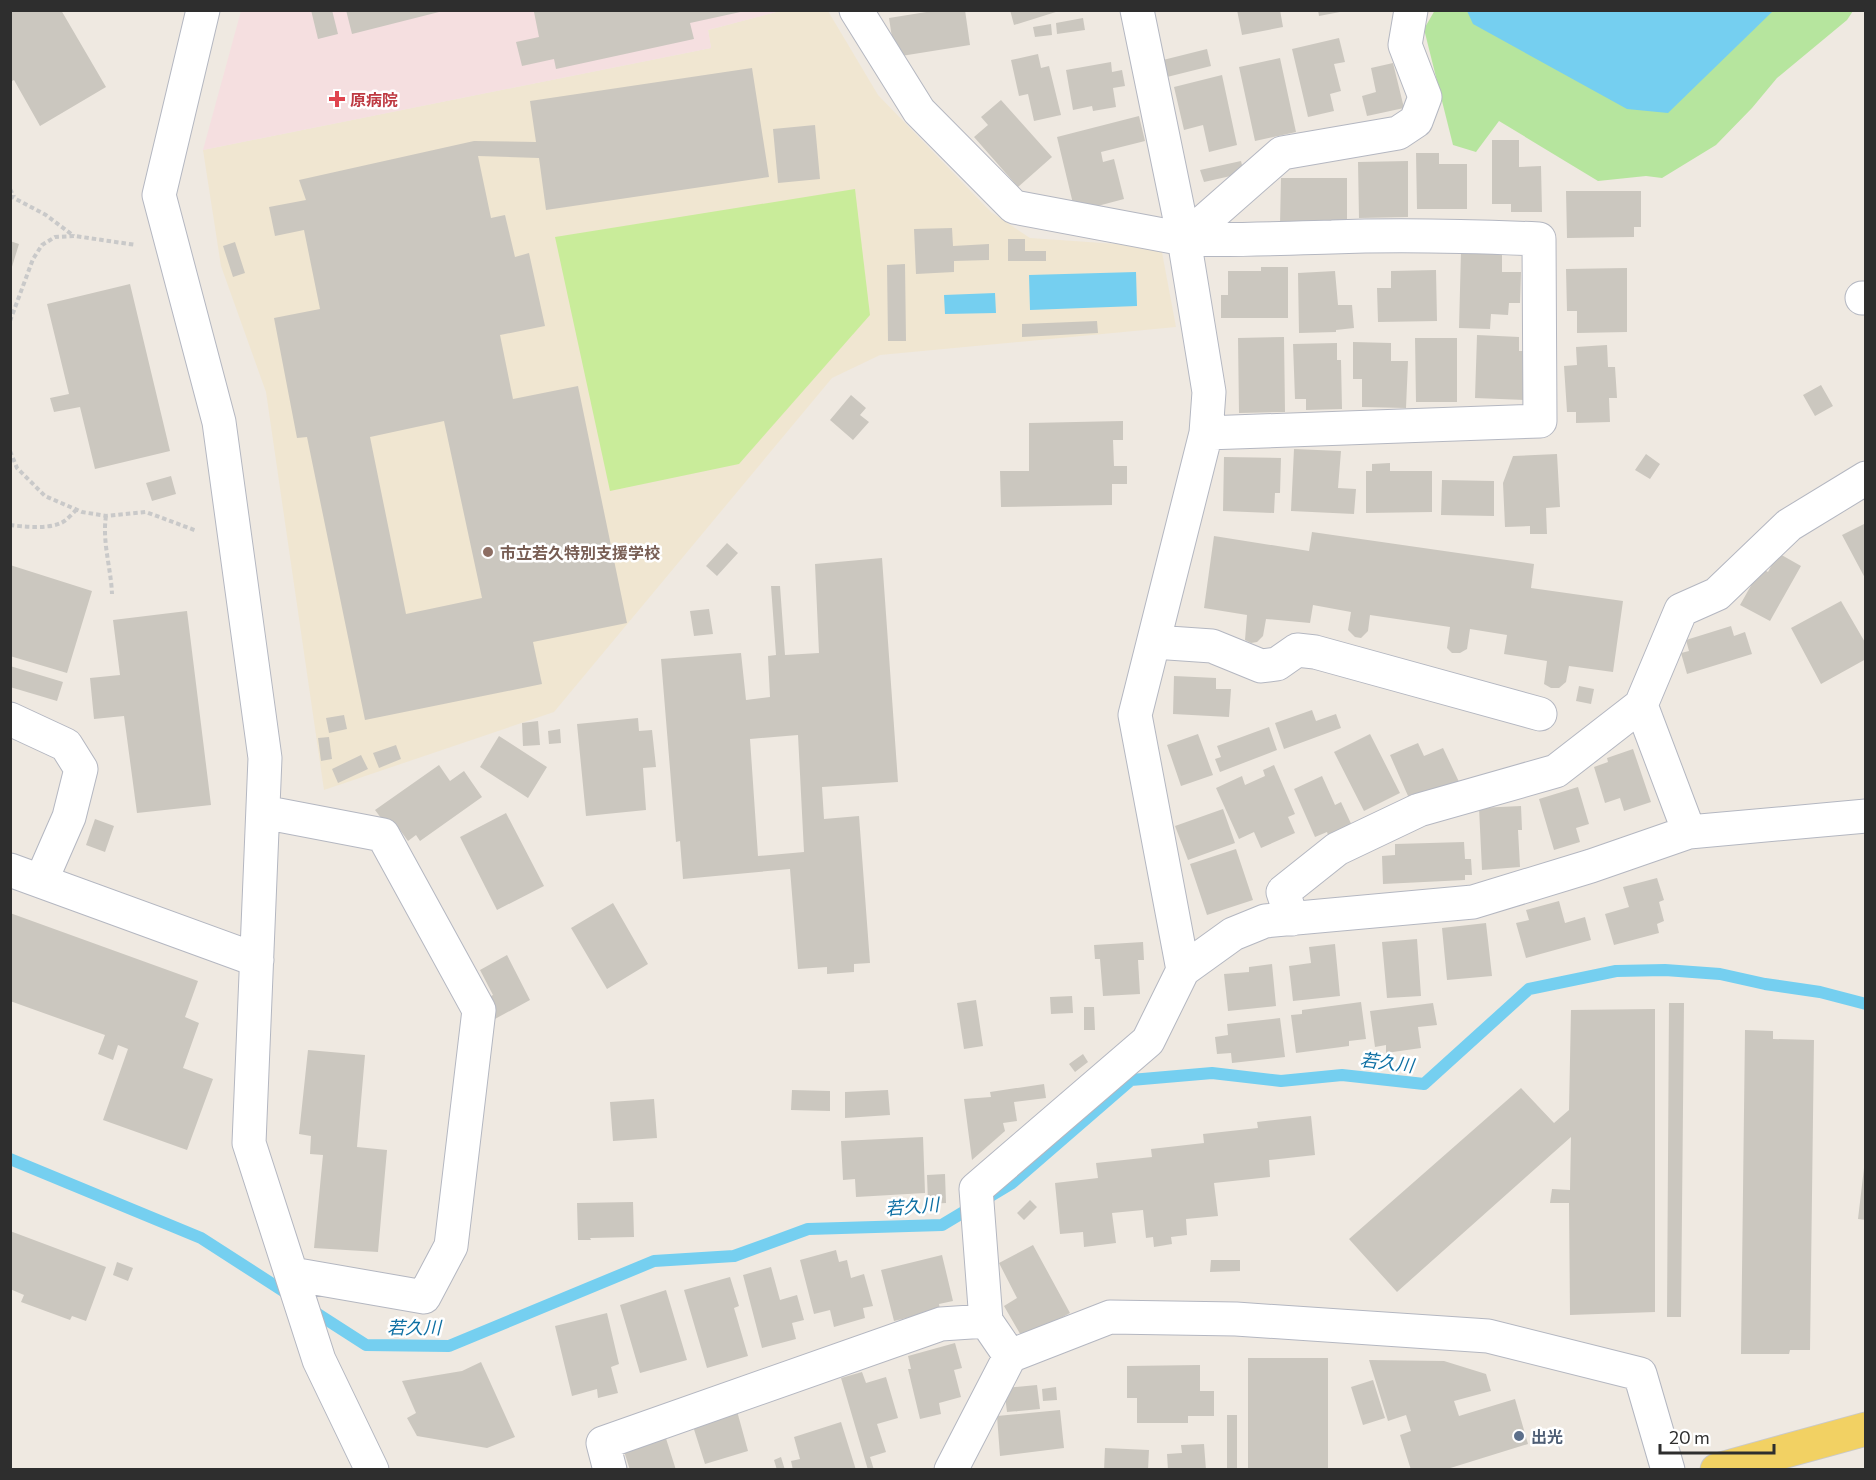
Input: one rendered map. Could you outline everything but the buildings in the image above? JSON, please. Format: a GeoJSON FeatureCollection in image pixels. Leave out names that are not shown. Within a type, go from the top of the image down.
{"type":"FeatureCollection","features":[{"type":"Feature","properties":{"kind":"main road"},"geometry":{"type":"LineString","coordinates":[[1717,1470],[1866,1429]]}},
{"type":"Feature","properties":{"kind":"street"},"geometry":{"type":"LineString","coordinates":[[203,10],[159,195],[219,422],[265,758],[249,1143],[319,1359],[372,1470]]}},
{"type":"Feature","properties":{"kind":"street"},"geometry":{"type":"LineString","coordinates":[[856,10],[919,111],[1014,207],[1185,239],[1227,241],[1334,236],[1462,236],[1539,239],[1540,421],[1206,433]]}},
{"type":"Feature","properties":{"kind":"street"},"geometry":{"type":"LineString","coordinates":[[1137,10],[1185,239],[1209,392],[1206,433],[1136,716],[1184,970]]}},
{"type":"Feature","properties":{"kind":"street"},"geometry":{"type":"LineString","coordinates":[[1185,239],[1282,153],[1398,133],[1416,121],[1425,97],[1405,45],[1411,10]]}},
{"type":"Feature","properties":{"kind":"street"},"geometry":{"type":"LineString","coordinates":[[1292,919],[1283,892],[1337,849],[1419,810],[1556,771],[1641,705],[1681,610],[1717,594],[1789,525],[1866,478]]}},
{"type":"Feature","properties":{"kind":"street"},"geometry":{"type":"LineString","coordinates":[[1154,642],[1212,646],[1261,666],[1277,664],[1297,650],[1315,652],[1540,714]]}},
{"type":"Feature","properties":{"kind":"street"},"geometry":{"type":"LineString","coordinates":[[1641,705],[1689,832]]}},
{"type":"Feature","properties":{"kind":"street"},"geometry":{"type":"LineString","coordinates":[[10,718],[66,746],[81,769],[69,817],[41,881]]}},
{"type":"Feature","properties":{"kind":"street"},"geometry":{"type":"LineString","coordinates":[[263,812],[383,835],[478,1010],[451,1246],[424,1297],[292,1274]]}},
{"type":"Feature","properties":{"kind":"street"},"geometry":{"type":"LineString","coordinates":[[1010,1356],[986,1321],[976,1189],[1148,1041],[1184,970],[1233,934],[1266,921],[1473,902],[1591,866],[1689,832],[1866,816]]}},
{"type":"Feature","properties":{"kind":"street"},"geometry":{"type":"LineString","coordinates":[[10,870],[257,960]]}},
{"type":"Feature","properties":{"kind":"street"},"geometry":{"type":"LineString","coordinates":[[951,1470],[1010,1356],[1110,1317],[1236,1319],[1488,1336],[1640,1374],[1668,1470]]}},
{"type":"Feature","properties":{"kind":"street"},"geometry":{"type":"LineString","coordinates":[[610,1470],[603,1443],[941,1324],[986,1321]]}},
{"type":"Feature","properties":{"kind":"path"},"geometry":{"type":"LineString","coordinates":[[10,189],[12,197],[46,215],[75,236]]}},
{"type":"Feature","properties":{"kind":"path"},"geometry":{"type":"LineString","coordinates":[[10,321],[33,259],[42,245],[55,237],[75,236],[135,245],[171,243]]}},
{"type":"Feature","properties":{"kind":"path"},"geometry":{"type":"LineString","coordinates":[[10,451],[17,468],[45,496],[76,510],[106,516],[146,512],[236,547]]}},
{"type":"Feature","properties":{"kind":"path"},"geometry":{"type":"LineString","coordinates":[[10,525],[24,527],[62,523],[76,510]]}},
{"type":"Feature","properties":{"kind":"path"},"geometry":{"type":"LineString","coordinates":[[106,516],[104,529],[112,576],[112,594]]}},
{"type":"Feature","properties":{"kind":"shaded area","name":"原病院"},"geometry":{"type":"Polygon","coordinates":[[[241,11],[780,11],[708,30],[711,48],[203,150],[241,11]]]}},
{"type":"Feature","properties":{"kind":"shaded area","name":"市立若久特別支援学校"},"geometry":{"type":"Polygon","coordinates":[[[780,11],[828,11],[878,95],[991,212],[1030,238],[1161,247],[1176,327],[880,355],[832,378],[554,712],[324,790],[266,392],[221,266],[203,150],[711,48],[708,30],[780,11]]]}},
{"type":"Feature","properties":{"kind":"green space"},"geometry":{"type":"Polygon","coordinates":[[[1435,10],[1853,11],[1847,20],[1777,78],[1716,145],[1662,178],[1646,176],[1598,181],[1499,121],[1476,152],[1453,145],[1424,29],[1435,10]]]}},
{"type":"Feature","properties":{"kind":"green space"},"geometry":{"type":"Polygon","coordinates":[[[855,189],[870,315],[739,464],[610,491],[555,237],[855,189]]]}},
{"type":"Feature","properties":{"kind":"water"},"geometry":{"type":"Polygon","coordinates":[[[1467,11],[1773,11],[1668,113],[1627,109],[1473,24],[1467,11]]]}},
{"type":"Feature","properties":{"kind":"water"},"geometry":{"type":"Polygon","coordinates":[[[1136,272],[1137,306],[1030,310],[1029,275],[1136,272]]]}},
{"type":"Feature","properties":{"kind":"water"},"geometry":{"type":"Polygon","coordinates":[[[995,293],[996,313],[945,314],[944,295],[995,293]]]}},
{"type":"Feature","properties":{"kind":"waterway","name":"若久川"},"geometry":{"type":"LineString","coordinates":[[310,1309],[366,1345],[449,1346],[654,1261],[734,1256],[808,1229],[942,1225],[1012,1183],[1131,1080],[1212,1073],[1281,1081],[1342,1075],[1424,1084],[1529,989],[1616,971],[1665,970],[1720,974],[1765,984],[1820,992],[1866,1004]]}},
{"type":"Feature","properties":{"kind":"waterway","name":"若久川"},"geometry":{"type":"LineString","coordinates":[[10,1159],[201,1238],[291,1296]]}},
{"type":"Feature","properties":{"kind":"place","name":"原病院"},"geometry":{"type":"Point","coordinates":[337,99]}},
{"type":"Feature","properties":{"kind":"place","name":"市立若久特別支援学校"},"geometry":{"type":"Point","coordinates":[488,552]}},
{"type":"Feature","properties":{"kind":"place","name":"出光"},"geometry":{"type":"Point","coordinates":[1519,1436]}}]}
